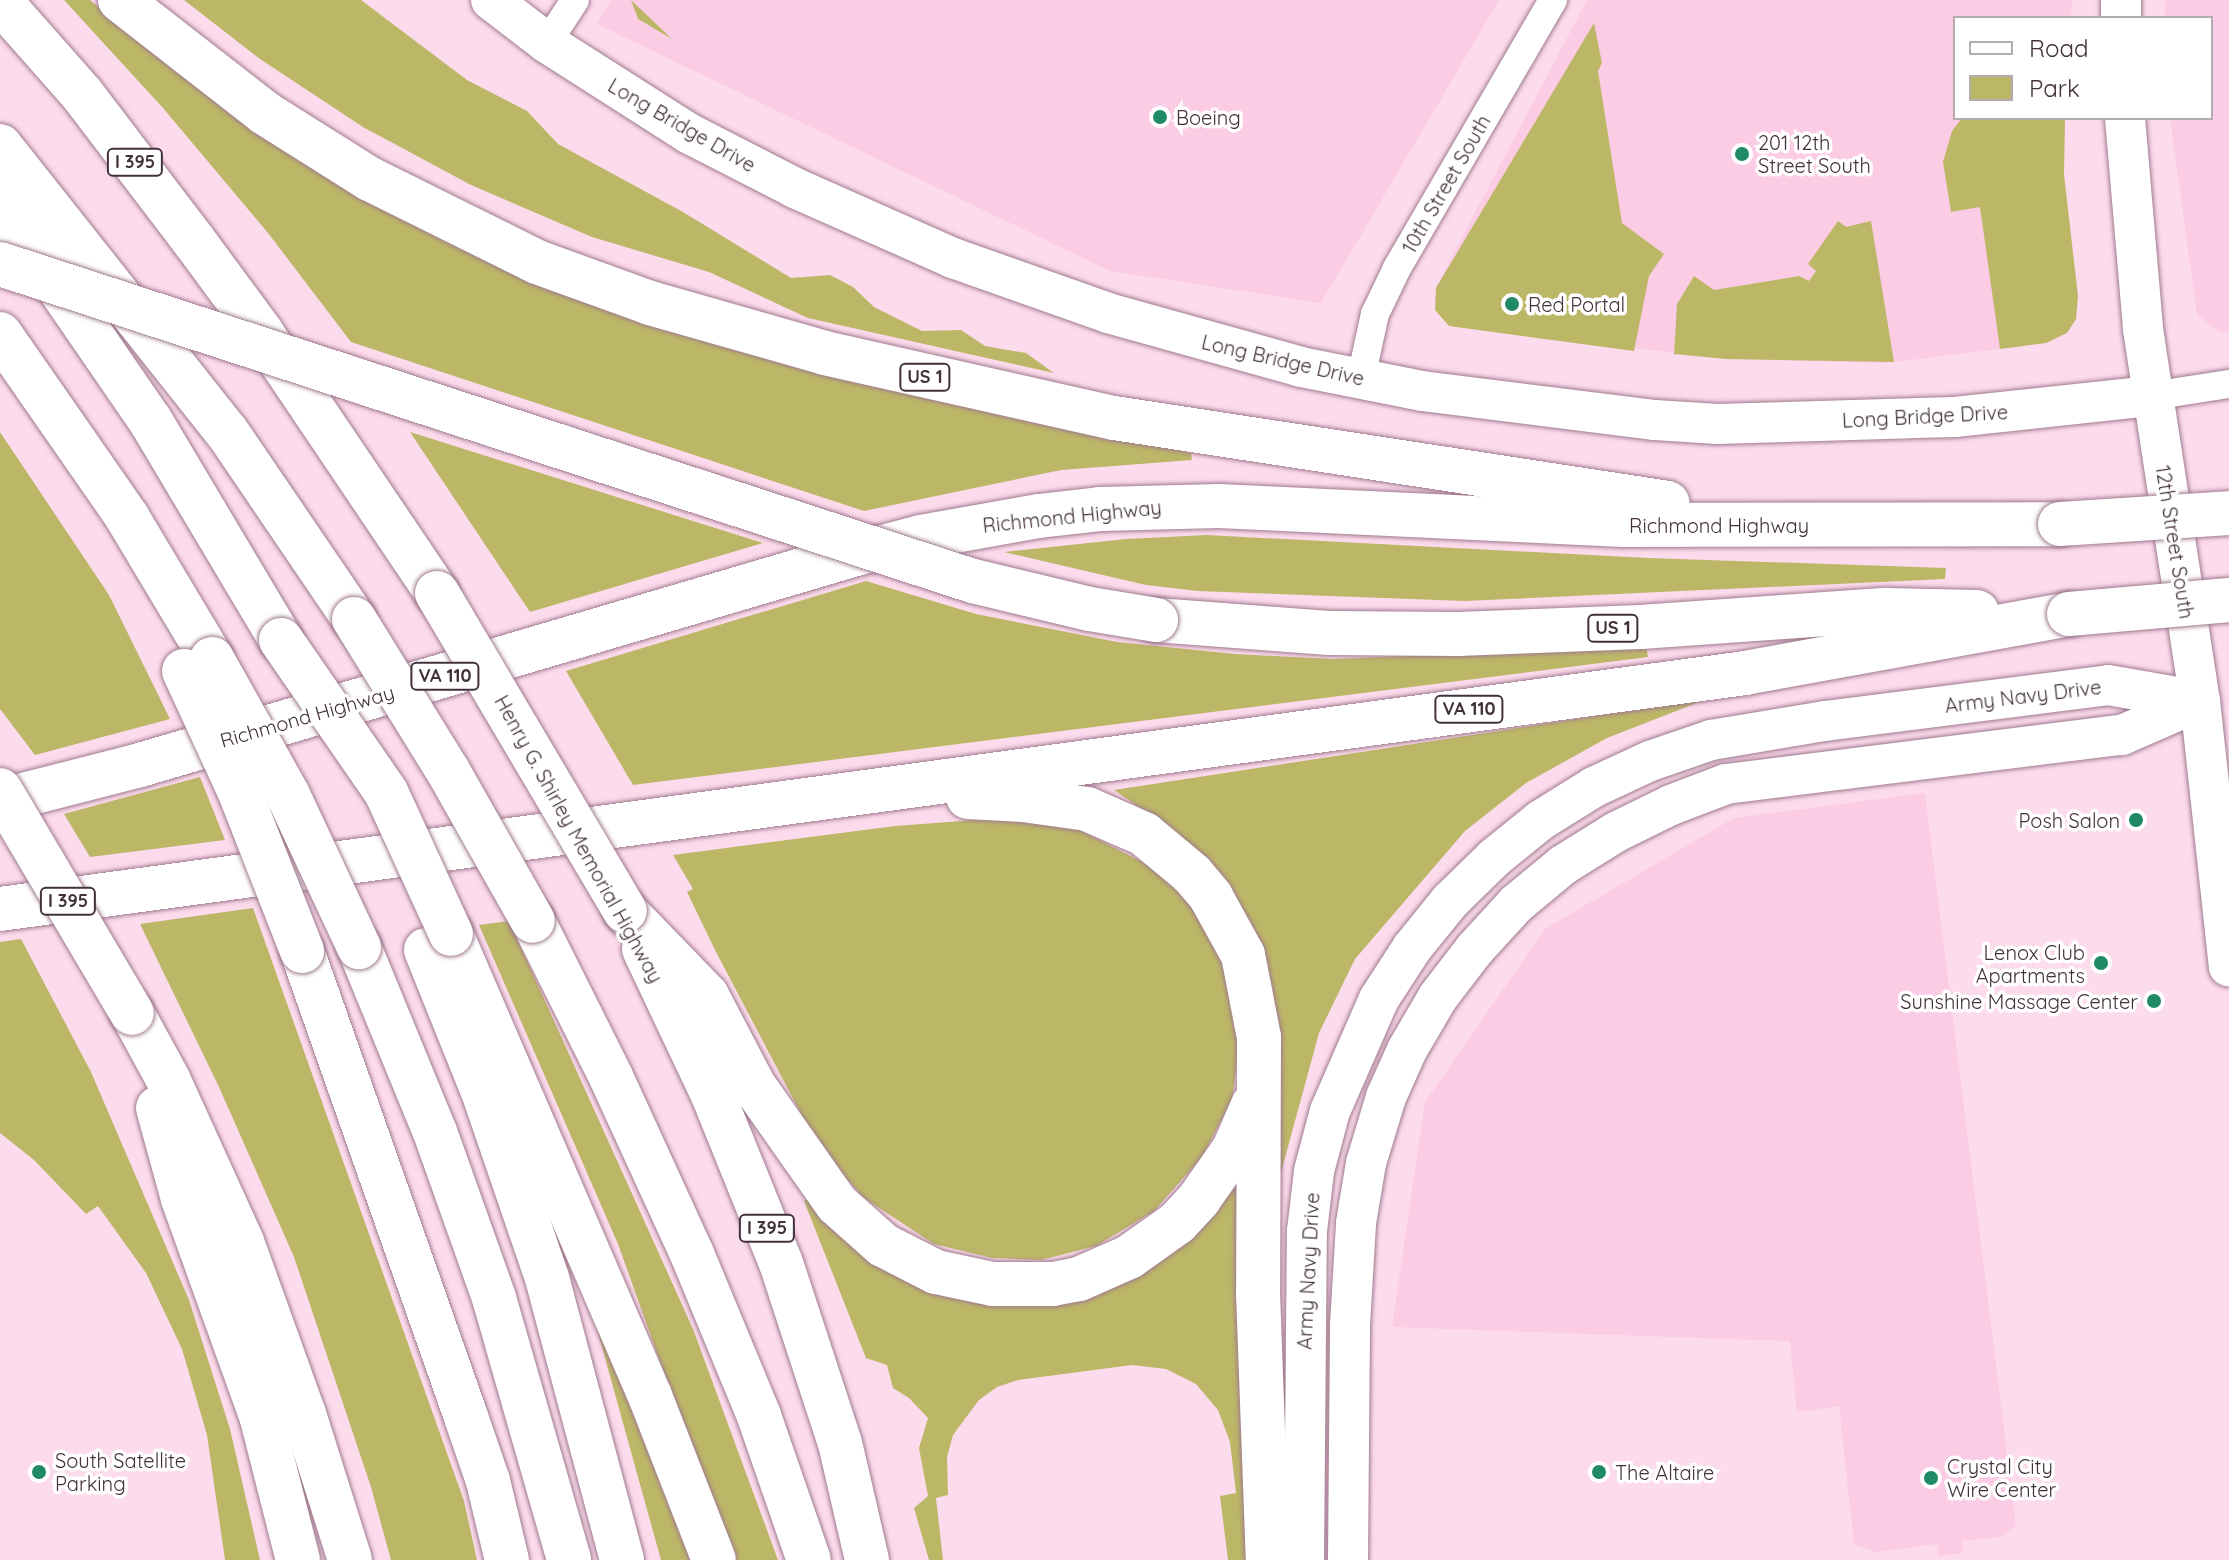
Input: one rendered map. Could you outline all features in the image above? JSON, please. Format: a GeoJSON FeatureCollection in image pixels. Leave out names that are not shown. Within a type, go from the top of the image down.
{"type":"FeatureCollection","features":[{"type":"Feature","properties":{"kind":"highway","name":"US 1"},"geometry":{"type":"LineString","coordinates":[[120,0],[265,113],[370,179],[537,262],[650,303],[825,353],[1129,421],[1813,525]]}},
{"type":"Feature","properties":{"kind":"highway","name":"Henry G. Shirley Memorial Highway"},"geometry":{"type":"LineString","coordinates":[[0,1],[82,94],[269,344],[437,593],[625,911],[713,1095],[781,1263],[840,1443],[867,1560]]}},
{"type":"Feature","properties":{"kind":"highway"},"geometry":{"type":"LineString","coordinates":[[0,146],[210,410],[354,619],[448,771],[533,921],[611,1077],[692,1254],[759,1416],[809,1560]]}},
{"type":"Feature","properties":{"kind":"highway"},"geometry":{"type":"LineString","coordinates":[[0,202],[150,420],[281,640],[386,792],[437,938],[485,1097],[547,1278],[622,1560]]}},
{"type":"Feature","properties":{"kind":"highway","name":"US 1"},"geometry":{"type":"LineString","coordinates":[[0,264],[973,581],[1090,609],[1156,620],[1329,633],[1413,634],[1640,627],[1886,610],[2069,614],[2229,600]]}},
{"type":"Feature","properties":{"kind":"highway"},"geometry":{"type":"LineString","coordinates":[[7,343],[93,514],[288,795],[359,947],[435,1132],[494,1298],[569,1560]]}},
{"type":"Feature","properties":{"kind":"highway","name":"Richmond Highway"},"geometry":{"type":"LineString","coordinates":[[0,801],[352,703],[803,568],[921,537],[997,522],[1100,509],[1219,506],[1535,523],[1813,525],[2060,524],[2229,513]]}},
{"type":"Feature","properties":{"kind":"highway","name":"VA 110"},"geometry":{"type":"LineString","coordinates":[[0,909],[1745,673],[2069,614]]}},
{"type":"Feature","properties":{"kind":"highway"},"geometry":{"type":"LineString","coordinates":[[198,665],[239,790],[302,951],[466,1417],[488,1481],[507,1560]]}},
{"type":"Feature","properties":{"kind":"highway","name":"I 395"},"geometry":{"type":"LineString","coordinates":[[0,790],[169,1081],[242,1242],[304,1414],[350,1560]]}},
{"type":"Feature","properties":{"kind":"highway"},"geometry":{"type":"LineString","coordinates":[[866,792],[1057,803],[1087,809],[1144,834],[1192,874],[1211,897],[1243,955],[1256,1011],[1259,1356],[1268,1560]]}},
{"type":"Feature","properties":{"kind":"highway"},"geometry":{"type":"LineString","coordinates":[[625,911],[707,996],[754,1086],[837,1204],[883,1245],[936,1272],[993,1284],[1053,1284],[1079,1279],[1129,1257],[1177,1223],[1219,1174],[1247,1123],[1258,1092]]}},
{"type":"Feature","properties":{"kind":"highway"},"geometry":{"type":"LineString","coordinates":[[437,938],[650,1396],[714,1560]]}},
{"type":"Feature","properties":{"kind":"highway"},"geometry":{"type":"LineString","coordinates":[[132,1013],[183,1199],[262,1419],[298,1560]]}},
{"type":"Feature","properties":{"kind":"street","name":"Long Bridge Drive"},"geometry":{"type":"LineString","coordinates":[[491,0],[547,43],[690,134],[795,188],[953,258],[1188,338],[1301,367],[1438,393],[1655,420],[1718,424],[1955,417],[2152,396]]}},
{"type":"Feature","properties":{"kind":"street"},"geometry":{"type":"LineString","coordinates":[[547,43],[575,0]]}},
{"type":"Feature","properties":{"kind":"street","name":"10th Street South"},"geometry":{"type":"LineString","coordinates":[[1361,378],[1375,314],[1397,268],[1553,0]]}},
{"type":"Feature","properties":{"kind":"street","name":"12th Street South"},"geometry":{"type":"LineString","coordinates":[[2125,120],[2152,396],[2200,701],[2229,966]]}},
{"type":"Feature","properties":{"kind":"street"},"geometry":{"type":"LineString","coordinates":[[2152,396],[2229,384]]}},
{"type":"Feature","properties":{"kind":"street","name":"Army Navy Drive"},"geometry":{"type":"LineString","coordinates":[[1304,1560],[1307,1231],[1314,1171],[1341,1080],[1379,999],[1412,948],[1450,901],[1494,858],[1541,820],[1594,787],[1650,761],[1711,740],[1825,721],[2108,685],[2200,701]]}},
{"type":"Feature","properties":{"kind":"street"},"geometry":{"type":"LineString","coordinates":[[1982,701],[1988,751]]}},
{"type":"Feature","properties":{"kind":"street"},"geometry":{"type":"LineString","coordinates":[[1348,1560],[1350,1325],[1356,1223],[1366,1163],[1386,1097],[1407,1050],[1438,997],[1474,950],[1516,904],[1563,865],[1616,832],[1726,784],[2122,735],[2200,701]]}},
{"type":"Feature","properties":{"kind":"street"},"geometry":{"type":"LineString","coordinates":[[1711,740],[1726,784]]}},
{"type":"Feature","properties":{"kind":"street"},"geometry":{"type":"LineString","coordinates":[[1341,1080],[1386,1097]]}},
{"type":"Feature","properties":{"kind":"shaded area","name":"Boeing"},"geometry":{"type":"Polygon","coordinates":[[[611,0],[1499,0],[1321,303],[1110,271],[597,24],[611,0]]]}},
{"type":"Feature","properties":{"kind":"shaded area"},"geometry":{"type":"Polygon","coordinates":[[[1587,0],[2072,0],[2071,16],[1953,16],[1953,120],[2065,120],[2064,175],[2078,296],[2076,319],[2067,333],[2046,343],[1887,363],[1726,359],[1449,326],[1435,310],[1436,287],[1587,0]]]}},
{"type":"Feature","properties":{"kind":"shaded area"},"geometry":{"type":"Polygon","coordinates":[[[2166,0],[2229,0],[2229,331],[2220,332],[2197,315],[2170,120],[2213,120],[2213,16],[2164,16],[2166,0]]]}},
{"type":"Feature","properties":{"kind":"shaded area"},"geometry":{"type":"Polygon","coordinates":[[[1925,793],[2016,1526],[2000,1537],[1962,1541],[1963,1553],[1939,1556],[1937,1544],[1876,1552],[1854,1544],[1839,1406],[1797,1412],[1790,1341],[1392,1327],[1425,1102],[1545,929],[1734,818],[1925,793]]]}},
{"type":"Feature","properties":{"kind":"green space"},"geometry":{"type":"Polygon","coordinates":[[[64,0],[90,0],[177,73],[271,139],[411,223],[1068,429],[1191,453],[1192,460],[1061,470],[864,511],[351,342],[268,233],[163,108],[64,0]]]}},
{"type":"Feature","properties":{"kind":"green space"},"geometry":{"type":"Polygon","coordinates":[[[184,0],[361,0],[467,80],[527,111],[558,144],[683,212],[791,278],[830,275],[853,287],[874,307],[922,331],[961,330],[985,346],[1026,353],[1054,373],[808,318],[709,272],[592,237],[471,185],[363,127],[260,59],[184,0]]]}},
{"type":"Feature","properties":{"kind":"green space"},"geometry":{"type":"Polygon","coordinates":[[[631,0],[672,39],[638,19],[631,0]]]}},
{"type":"Feature","properties":{"kind":"green space"},"geometry":{"type":"Polygon","coordinates":[[[1594,23],[1602,63],[1598,71],[1622,223],[1664,254],[1649,276],[1634,351],[1449,326],[1435,310],[1436,288],[1594,23]]]}},
{"type":"Feature","properties":{"kind":"green space"},"geometry":{"type":"Polygon","coordinates":[[[1960,120],[2065,120],[2064,175],[2078,296],[2076,319],[2067,333],[2046,343],[2000,349],[1980,207],[1951,212],[1943,162],[1952,131],[1960,120]]]}},
{"type":"Feature","properties":{"kind":"green space"},"geometry":{"type":"Polygon","coordinates":[[[1838,221],[1846,227],[1871,221],[1894,362],[1726,359],[1674,354],[1677,304],[1694,276],[1714,290],[1799,276],[1809,281],[1816,271],[1808,264],[1838,221]]]}},
{"type":"Feature","properties":{"kind":"green space"},"geometry":{"type":"Polygon","coordinates":[[[0,432],[109,595],[170,719],[35,755],[0,709],[0,432]]]}},
{"type":"Feature","properties":{"kind":"green space"},"geometry":{"type":"Polygon","coordinates":[[[410,432],[763,543],[530,612],[410,432]]]}},
{"type":"Feature","properties":{"kind":"green space"},"geometry":{"type":"Polygon","coordinates":[[[1207,535],[1648,558],[1946,568],[1945,579],[1465,601],[1198,591],[1146,585],[1004,552],[1126,539],[1207,535]]]}},
{"type":"Feature","properties":{"kind":"green space"},"geometry":{"type":"Polygon","coordinates":[[[866,581],[976,614],[1117,642],[1235,654],[1333,659],[1646,646],[1648,657],[633,785],[566,671],[866,581]]]}},
{"type":"Feature","properties":{"kind":"green space"},"geometry":{"type":"Polygon","coordinates":[[[1707,699],[1607,738],[1526,783],[1465,831],[1355,959],[1319,1033],[1277,1187],[1277,1025],[1272,984],[1257,939],[1171,829],[1114,790],[1707,699]]]}},
{"type":"Feature","properties":{"kind":"green space"},"geometry":{"type":"Polygon","coordinates":[[[200,777],[225,840],[90,857],[64,814],[200,777]]]}},
{"type":"Feature","properties":{"kind":"green space"},"geometry":{"type":"Polygon","coordinates":[[[1002,818],[1078,829],[1150,866],[1199,912],[1227,964],[1241,1033],[1232,1100],[1202,1157],[1154,1211],[1096,1246],[1041,1260],[992,1258],[934,1244],[864,1198],[818,1146],[715,950],[687,892],[693,889],[673,855],[895,826],[1002,818]]]}},
{"type":"Feature","properties":{"kind":"green space"},"geometry":{"type":"Polygon","coordinates":[[[253,908],[464,1501],[477,1560],[391,1560],[371,1487],[294,1257],[219,1087],[140,924],[253,908]]]}},
{"type":"Feature","properties":{"kind":"green space"},"geometry":{"type":"Polygon","coordinates":[[[509,921],[693,1329],[778,1560],[731,1560],[618,1244],[479,925],[509,921]]]}},
{"type":"Feature","properties":{"kind":"green space"},"geometry":{"type":"Polygon","coordinates":[[[21,939],[91,1072],[189,1300],[230,1429],[260,1560],[225,1560],[207,1435],[182,1349],[146,1273],[98,1206],[86,1214],[34,1160],[0,1133],[0,942],[21,939]]]}},
{"type":"Feature","properties":{"kind":"green space"},"geometry":{"type":"Polygon","coordinates":[[[1234,1189],[1244,1191],[1256,1560],[1228,1560],[1220,1496],[1236,1493],[1230,1442],[1218,1410],[1196,1384],[1166,1369],[1132,1365],[1018,1380],[997,1387],[979,1400],[953,1435],[947,1457],[948,1495],[936,1498],[943,1560],[929,1560],[914,1508],[928,1496],[919,1448],[928,1418],[909,1398],[893,1388],[887,1365],[866,1358],[804,1201],[812,1197],[942,1292],[1199,1229],[1234,1189]]]}},
{"type":"Feature","properties":{"kind":"green space"},"geometry":{"type":"Polygon","coordinates":[[[592,1311],[698,1560],[661,1560],[592,1311]]]}},
{"type":"Feature","properties":{"kind":"place","name":"Boeing"},"geometry":{"type":"Point","coordinates":[1160,117]}},
{"type":"Feature","properties":{"kind":"place","name":"201 12th Street South"},"geometry":{"type":"Point","coordinates":[1742,154]}},
{"type":"Feature","properties":{"kind":"place","name":"Red Portal"},"geometry":{"type":"Point","coordinates":[1512,304]}},
{"type":"Feature","properties":{"kind":"place","name":"Posh Salon"},"geometry":{"type":"Point","coordinates":[2136,820]}},
{"type":"Feature","properties":{"kind":"place","name":"Lenox Club Apartments"},"geometry":{"type":"Point","coordinates":[2101,963]}},
{"type":"Feature","properties":{"kind":"place","name":"Sunshine Massage Center"},"geometry":{"type":"Point","coordinates":[2154,1001]}},
{"type":"Feature","properties":{"kind":"place","name":"South Satellite Parking"},"geometry":{"type":"Point","coordinates":[39,1472]}},
{"type":"Feature","properties":{"kind":"place","name":"The Altaire"},"geometry":{"type":"Point","coordinates":[1599,1472]}},
{"type":"Feature","properties":{"kind":"place","name":"Crystal City Wire Center"},"geometry":{"type":"Point","coordinates":[1931,1478]}}]}
